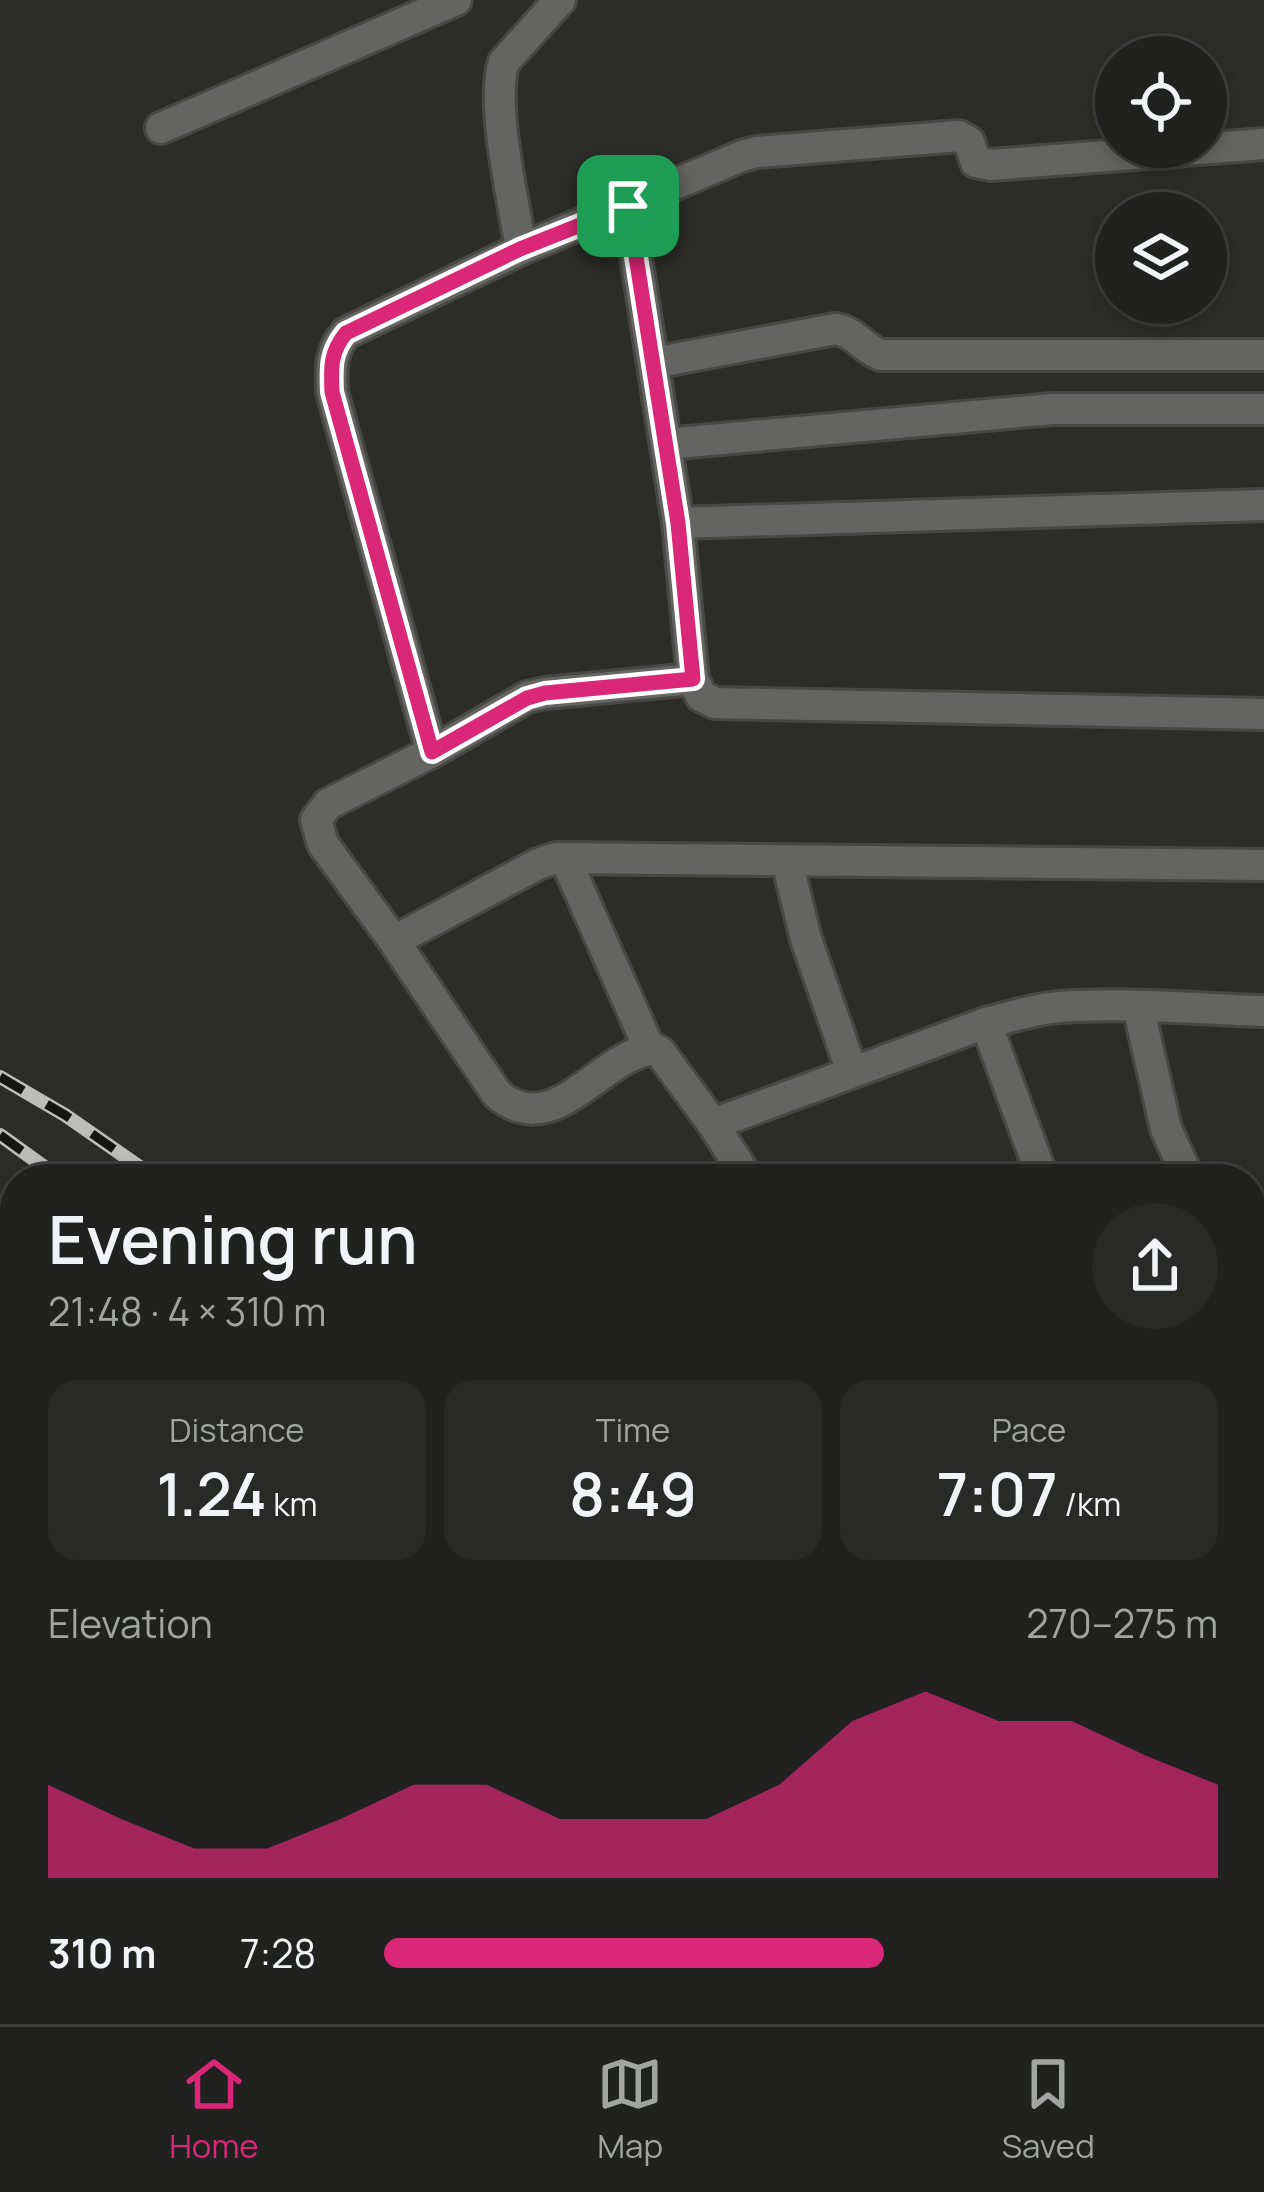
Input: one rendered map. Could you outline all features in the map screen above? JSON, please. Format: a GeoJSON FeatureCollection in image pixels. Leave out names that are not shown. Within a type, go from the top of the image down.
{"type":"FeatureCollection","features":[{"type":"Feature","properties":{"kind":"street"},"geometry":{"type":"LineString","coordinates":[[161,128],[456,0]]}},
{"type":"Feature","properties":{"kind":"street"},"geometry":{"type":"LineString","coordinates":[[520,249],[500,111],[500,73],[504,62],[560,0]]}},
{"type":"Feature","properties":{"kind":"street"},"geometry":{"type":"LineString","coordinates":[[432,752],[332,392],[331,357],[346,333],[520,249],[757,152],[959,136],[969,142],[976,162],[991,165],[1264,145]]}},
{"type":"Feature","properties":{"kind":"street"},"geometry":{"type":"LineString","coordinates":[[628,206],[678,523],[693,679],[701,696],[715,703],[1264,714]]}},
{"type":"Feature","properties":{"kind":"street"},"geometry":{"type":"LineString","coordinates":[[653,363],[835,329],[853,334],[881,355],[1264,355]]}},
{"type":"Feature","properties":{"kind":"street"},"geometry":{"type":"LineString","coordinates":[[665,444],[1052,409],[1264,409]]}},
{"type":"Feature","properties":{"kind":"street"},"geometry":{"type":"LineString","coordinates":[[678,523],[1264,505]]}},
{"type":"Feature","properties":{"kind":"street"},"geometry":{"type":"LineString","coordinates":[[693,679],[527,698],[328,804],[316,820],[323,844],[497,1094],[510,1105],[522,1109],[559,1103],[649,1048],[660,1052],[738,1164]]}},
{"type":"Feature","properties":{"kind":"street"},"geometry":{"type":"LineString","coordinates":[[394,941],[538,864],[565,858],[1264,865]]}},
{"type":"Feature","properties":{"kind":"street"},"geometry":{"type":"LineString","coordinates":[[565,858],[649,1048]]}},
{"type":"Feature","properties":{"kind":"street"},"geometry":{"type":"LineString","coordinates":[[787,861],[812,957],[853,1072]]}},
{"type":"Feature","properties":{"kind":"street"},"geometry":{"type":"LineString","coordinates":[[1138,1006],[1166,1129],[1182,1164]]}},
{"type":"Feature","properties":{"kind":"street"},"geometry":{"type":"LineString","coordinates":[[713,1124],[986,1023],[1058,1007],[1264,1011]]}},
{"type":"Feature","properties":{"kind":"street"},"geometry":{"type":"LineString","coordinates":[[986,1023],[1038,1164]]}},
{"type":"Feature","properties":{"kind":"railway"},"geometry":{"type":"LineString","coordinates":[[0,1077],[135,1164]]}},
{"type":"Feature","properties":{"kind":"railway"},"geometry":{"type":"LineString","coordinates":[[0,1135],[40,1164]]}},
{"type":"Feature","properties":{"kind":"route"},"geometry":{"type":"LineString","coordinates":[[628,206],[678,523],[693,679],[527,698],[432,752],[332,392],[335,345],[346,333],[520,249],[628,206]]}}]}
